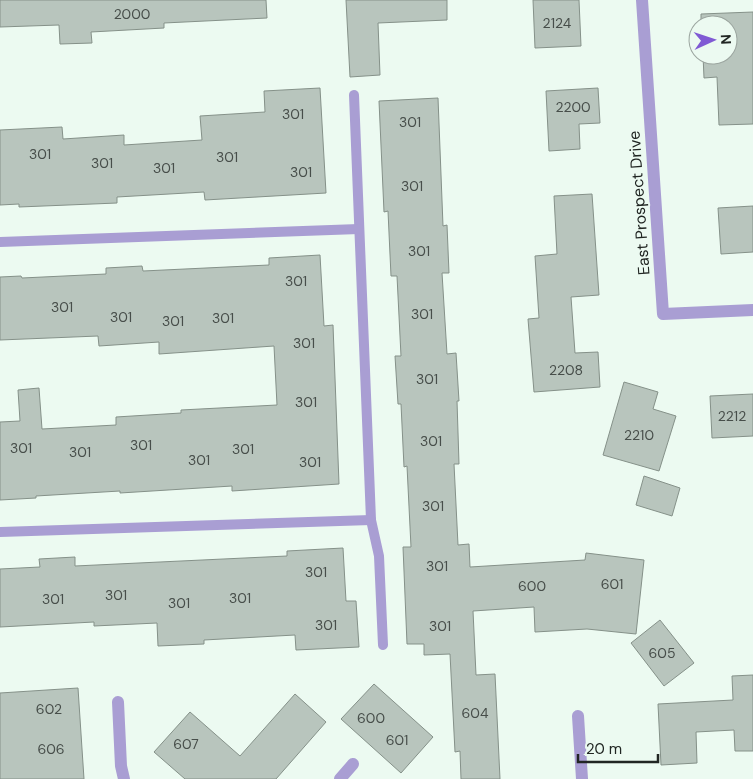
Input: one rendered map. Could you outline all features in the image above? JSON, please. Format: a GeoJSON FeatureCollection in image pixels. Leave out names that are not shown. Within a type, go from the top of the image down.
{"type":"FeatureCollection","features":[{"type":"Feature","properties":{"kind":"street","name":"East Prospect Drive"},"geometry":{"type":"LineString","coordinates":[[642,0],[663,314],[753,310]]}},
{"type":"Feature","properties":{"kind":"street"},"geometry":{"type":"LineString","coordinates":[[118,702],[121,766],[124,779]]}},
{"type":"Feature","properties":{"kind":"street"},"geometry":{"type":"LineString","coordinates":[[578,716],[582,779]]}},
{"type":"Feature","properties":{"kind":"street"},"geometry":{"type":"LineString","coordinates":[[340,779],[353,764]]}},
{"type":"Feature","properties":{"kind":"lane"},"geometry":{"type":"LineString","coordinates":[[354,95],[371,520],[379,556],[383,645]]}},
{"type":"Feature","properties":{"kind":"lane"},"geometry":{"type":"LineString","coordinates":[[0,242],[359,229]]}},
{"type":"Feature","properties":{"kind":"lane"},"geometry":{"type":"LineString","coordinates":[[0,532],[371,520]]}},
{"type":"Feature","properties":{"kind":"building"},"geometry":{"type":"Polygon","coordinates":[[[0,0],[266,0],[267,18],[164,23],[164,28],[91,32],[92,43],[60,44],[59,25],[0,27],[0,0]]]}},
{"type":"Feature","properties":{"kind":"building"},"geometry":{"type":"Polygon","coordinates":[[[346,0],[447,0],[447,20],[378,23],[380,75],[350,77],[346,0]]]}},
{"type":"Feature","properties":{"kind":"building"},"geometry":{"type":"Polygon","coordinates":[[[533,0],[579,0],[581,46],[535,48],[533,0]]]}},
{"type":"Feature","properties":{"kind":"building"},"geometry":{"type":"Polygon","coordinates":[[[753,12],[753,124],[719,125],[717,77],[704,78],[703,65],[738,65],[738,15],[701,14],[753,12]]]}},
{"type":"Feature","properties":{"kind":"building"},"geometry":{"type":"Polygon","coordinates":[[[320,88],[326,193],[205,200],[204,192],[117,197],[117,203],[19,207],[19,204],[0,205],[0,130],[62,127],[63,139],[124,135],[124,145],[202,140],[200,116],[265,112],[264,91],[320,88]]]}},
{"type":"Feature","properties":{"kind":"building"},"geometry":{"type":"Polygon","coordinates":[[[598,88],[600,123],[579,124],[580,149],[549,151],[546,91],[598,88]]]}},
{"type":"Feature","properties":{"kind":"building"},"geometry":{"type":"Polygon","coordinates":[[[438,98],[443,226],[447,225],[449,273],[442,273],[447,354],[456,353],[459,401],[457,401],[459,464],[454,464],[458,545],[469,544],[470,567],[585,560],[586,553],[644,560],[636,634],[587,629],[535,632],[534,607],[473,611],[476,675],[495,674],[500,779],[461,779],[460,751],[455,752],[450,654],[424,655],[424,644],[407,644],[403,547],[411,547],[407,466],[404,467],[401,404],[398,404],[395,356],[401,356],[397,276],[391,276],[388,211],[384,212],[379,101],[438,98]]]}},
{"type":"Feature","properties":{"kind":"building"},"geometry":{"type":"Polygon","coordinates":[[[592,194],[599,295],[571,297],[575,353],[598,352],[600,387],[534,392],[528,319],[539,318],[535,256],[557,254],[554,196],[592,194]]]}},
{"type":"Feature","properties":{"kind":"building"},"geometry":{"type":"Polygon","coordinates":[[[753,206],[753,252],[721,254],[718,208],[753,206]]]}},
{"type":"Feature","properties":{"kind":"building"},"geometry":{"type":"Polygon","coordinates":[[[320,255],[324,326],[333,325],[339,484],[232,491],[232,486],[120,493],[120,491],[0,500],[0,422],[20,421],[18,390],[39,388],[42,429],[116,425],[116,417],[181,413],[181,410],[277,405],[274,346],[159,354],[159,342],[99,346],[98,336],[0,340],[0,277],[21,276],[22,278],[106,274],[106,268],[142,266],[143,271],[269,265],[269,258],[320,255]]]}},
{"type":"Feature","properties":{"kind":"building"},"geometry":{"type":"Polygon","coordinates":[[[624,382],[658,392],[653,409],[676,416],[659,471],[603,455],[624,382]]]}},
{"type":"Feature","properties":{"kind":"building"},"geometry":{"type":"Polygon","coordinates":[[[753,394],[753,436],[712,438],[710,396],[753,394]]]}},
{"type":"Feature","properties":{"kind":"building"},"geometry":{"type":"Polygon","coordinates":[[[644,476],[680,488],[672,516],[636,505],[644,476]]]}},
{"type":"Feature","properties":{"kind":"building"},"geometry":{"type":"Polygon","coordinates":[[[343,548],[346,601],[356,601],[359,647],[296,650],[295,635],[204,640],[204,644],[158,646],[157,623],[94,626],[94,622],[0,627],[0,569],[40,567],[39,559],[75,557],[75,566],[287,556],[287,551],[343,548]]]}},
{"type":"Feature","properties":{"kind":"building"},"geometry":{"type":"Polygon","coordinates":[[[660,620],[694,663],[664,686],[631,643],[660,620]]]}},
{"type":"Feature","properties":{"kind":"building"},"geometry":{"type":"Polygon","coordinates":[[[753,675],[753,751],[735,751],[734,730],[696,732],[697,763],[661,765],[658,704],[733,700],[732,676],[753,675]]]}},
{"type":"Feature","properties":{"kind":"building"},"geometry":{"type":"Polygon","coordinates":[[[374,684],[433,737],[401,773],[341,719],[374,684]]]}},
{"type":"Feature","properties":{"kind":"building"},"geometry":{"type":"Polygon","coordinates":[[[78,688],[84,779],[0,779],[0,693],[78,688]]]}},
{"type":"Feature","properties":{"kind":"building"},"geometry":{"type":"Polygon","coordinates":[[[295,694],[326,722],[276,779],[185,779],[154,752],[190,712],[240,756],[295,694]]]}}]}
